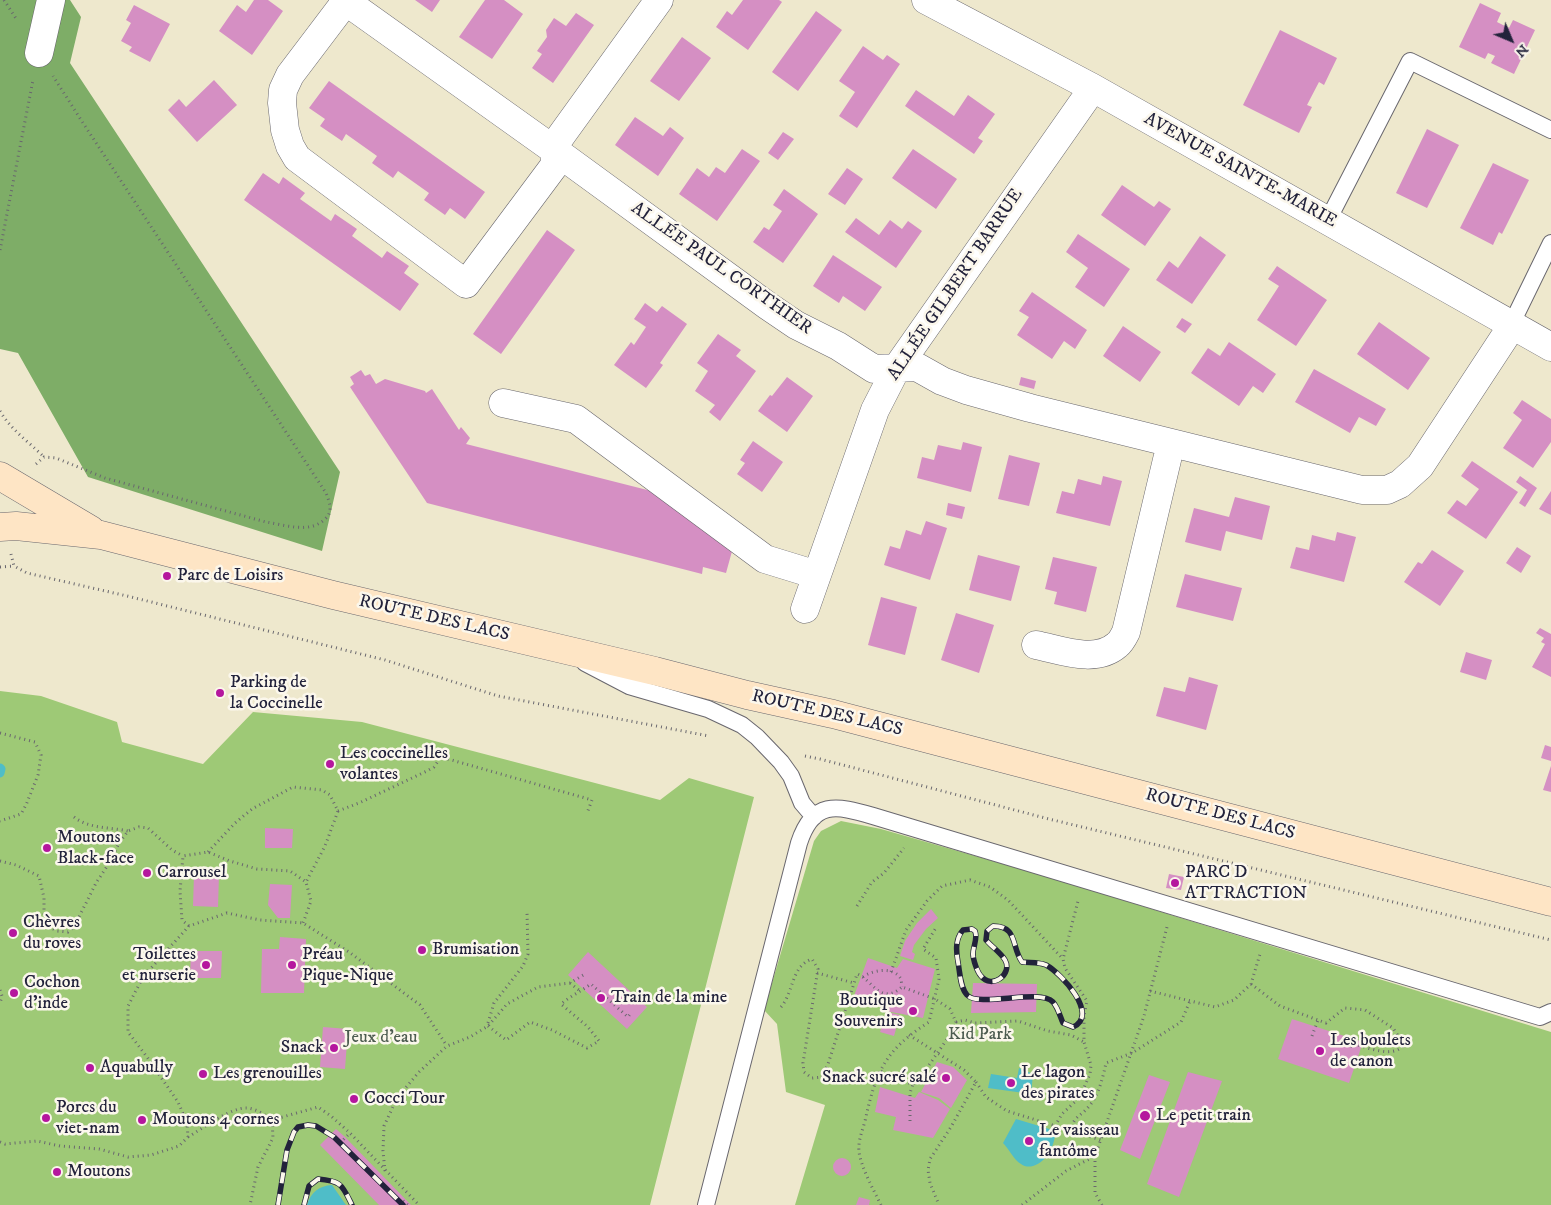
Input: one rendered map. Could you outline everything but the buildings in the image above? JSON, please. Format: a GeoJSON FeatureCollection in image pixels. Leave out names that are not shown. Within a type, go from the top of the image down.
{"type":"FeatureCollection","features":[{"type":"Feature","properties":{"kind":"main road","name":"ROUTE DES LACS"},"geometry":{"type":"LineString","coordinates":[[0,476],[101,535]]}},
{"type":"Feature","properties":{"kind":"main road","name":"ROUTE DES LACS"},"geometry":{"type":"LineString","coordinates":[[8,527],[101,535],[333,595],[833,714],[1551,902]]}},
{"type":"Feature","properties":{"kind":"street"},"geometry":{"type":"LineString","coordinates":[[39,53],[51,0]]}},
{"type":"Feature","properties":{"kind":"street"},"geometry":{"type":"LineString","coordinates":[[345,1],[290,75],[283,90],[283,116],[290,146],[297,158],[466,284],[554,166],[558,140],[659,0]]}},
{"type":"Feature","properties":{"kind":"street","name":"AVENUE SAINTE-MARIE"},"geometry":{"type":"LineString","coordinates":[[926,0],[1092,88],[1551,347]]}},
{"type":"Feature","properties":{"kind":"street","name":"ALLÉE PAUL CORTHIER"},"geometry":{"type":"LineString","coordinates":[[345,1],[796,325],[838,346],[874,369],[917,368],[942,381],[966,390],[1030,408],[1362,490],[1387,490],[1400,484],[1420,466],[1506,336],[1511,325]]}},
{"type":"Feature","properties":{"kind":"street","name":"ALLÉE GILBERT BARRUE"},"geometry":{"type":"LineString","coordinates":[[805,609],[875,410],[896,369],[1092,88]]}},
{"type":"Feature","properties":{"kind":"street"},"geometry":{"type":"LineString","coordinates":[[503,403],[576,419],[765,559],[817,575]]}},
{"type":"Feature","properties":{"kind":"street"},"geometry":{"type":"LineString","coordinates":[[1036,645],[1084,655],[1102,653],[1118,645],[1126,632],[1172,443]]}},
{"type":"Feature","properties":{"kind":"lane"},"geometry":{"type":"LineString","coordinates":[[1328,220],[1410,61],[1551,130]]}},
{"type":"Feature","properties":{"kind":"lane"},"geometry":{"type":"LineString","coordinates":[[1511,325],[1551,243]]}},
{"type":"Feature","properties":{"kind":"lane"},"geometry":{"type":"LineString","coordinates":[[557,648],[629,686],[685,702],[742,725],[772,751],[791,776],[802,803],[814,817]]}},
{"type":"Feature","properties":{"kind":"lane"},"geometry":{"type":"LineString","coordinates":[[706,1205],[799,843],[807,824],[826,809],[848,809],[1540,1017],[1551,1012]]}},
{"type":"Feature","properties":{"kind":"path"},"geometry":{"type":"LineString","coordinates":[[0,411],[6,421],[19,435],[44,457],[56,458],[105,478],[156,493],[293,527],[313,527],[320,524],[327,517],[330,509],[326,494],[83,124],[4,0]]}},
{"type":"Feature","properties":{"kind":"path"},"geometry":{"type":"LineString","coordinates":[[0,250],[39,53]]}},
{"type":"Feature","properties":{"kind":"path"},"geometry":{"type":"LineString","coordinates":[[26,492],[36,464],[44,457]]}},
{"type":"Feature","properties":{"kind":"path"},"geometry":{"type":"LineString","coordinates":[[8,527],[10,554],[14,566]]}},
{"type":"Feature","properties":{"kind":"path"},"geometry":{"type":"LineString","coordinates":[[0,567],[14,566],[27,573],[385,660],[498,696],[714,737]]}},
{"type":"Feature","properties":{"kind":"path"},"geometry":{"type":"LineString","coordinates":[[0,733],[35,742],[41,755],[38,775],[24,809],[20,814],[0,821]]}},
{"type":"Feature","properties":{"kind":"path"},"geometry":{"type":"LineString","coordinates":[[772,751],[820,759],[1049,819],[1551,940]]}},
{"type":"Feature","properties":{"kind":"path"},"geometry":{"type":"LineString","coordinates":[[338,811],[434,767],[441,757],[592,800],[587,813]]}},
{"type":"Feature","properties":{"kind":"path"},"geometry":{"type":"LineString","coordinates":[[208,852],[235,823],[252,809],[293,788],[322,790],[330,795],[338,811],[325,846],[306,882],[310,900],[303,923]]}},
{"type":"Feature","properties":{"kind":"path"},"geometry":{"type":"LineString","coordinates":[[74,817],[80,822],[92,826],[128,831],[139,827],[148,828],[172,850],[183,856],[208,852],[230,862],[257,869],[290,871],[306,882]]}},
{"type":"Feature","properties":{"kind":"path"},"geometry":{"type":"LineString","coordinates":[[0,861],[16,865],[38,876],[44,898],[44,922],[56,931],[68,932],[74,927],[119,842],[128,831]]}},
{"type":"Feature","properties":{"kind":"path"},"geometry":{"type":"LineString","coordinates":[[857,906],[872,882],[884,873],[906,845]]}},
{"type":"Feature","properties":{"kind":"path"},"geometry":{"type":"LineString","coordinates":[[183,856],[180,891],[182,920],[189,926]]}},
{"type":"Feature","properties":{"kind":"path"},"geometry":{"type":"LineString","coordinates":[[891,972],[906,930],[927,901],[942,886],[970,880],[990,888],[1008,900],[1063,959]]}},
{"type":"Feature","properties":{"kind":"path"},"geometry":{"type":"LineString","coordinates":[[1055,1126],[1062,1114],[1080,1097],[1090,1074],[1091,1065],[1084,1042],[1084,1016],[1087,1001],[1065,968],[1063,959],[1080,893]]}},
{"type":"Feature","properties":{"kind":"path"},"geometry":{"type":"LineString","coordinates":[[488,1026],[494,1004],[523,966],[528,954],[528,911]]}},
{"type":"Feature","properties":{"kind":"path"},"geometry":{"type":"LineString","coordinates":[[188,1138],[187,1123],[178,1102],[128,1032],[128,1006],[143,977],[189,926],[227,913],[260,920],[303,923],[356,957],[420,1005],[447,1046]]}},
{"type":"Feature","properties":{"kind":"path"},"geometry":{"type":"LineString","coordinates":[[1102,1205],[1095,1193],[1095,1156],[1132,1053],[1169,920]]}},
{"type":"Feature","properties":{"kind":"path"},"geometry":{"type":"LineString","coordinates":[[881,1205],[859,1153],[859,1140],[872,1093],[880,1071],[889,1055],[909,1035],[929,1022],[939,979],[936,958],[923,949],[937,926]]}},
{"type":"Feature","properties":{"kind":"path"},"geometry":{"type":"LineString","coordinates":[[1150,991],[1215,1007],[1234,1000],[1252,984],[1262,948]]}},
{"type":"Feature","properties":{"kind":"path"},"geometry":{"type":"LineString","coordinates":[[776,1013],[787,1000],[798,969],[812,958],[818,969],[803,1063],[804,1072],[812,1078],[822,1077],[857,974],[863,977],[875,990],[881,992],[890,994],[897,992],[902,987]]}},
{"type":"Feature","properties":{"kind":"path"},"geometry":{"type":"LineString","coordinates":[[863,977],[872,972],[883,970],[891,972],[900,979],[902,987]]}},
{"type":"Feature","properties":{"kind":"path"},"geometry":{"type":"LineString","coordinates":[[817,973],[854,983]]}},
{"type":"Feature","properties":{"kind":"path"},"geometry":{"type":"LineString","coordinates":[[385,1171],[382,1151],[384,1126],[397,1098],[419,1072],[447,1046],[470,1037],[488,1026],[507,1004],[538,986],[570,983],[585,974]]}},
{"type":"Feature","properties":{"kind":"path"},"geometry":{"type":"LineString","coordinates":[[570,983],[580,991]]}},
{"type":"Feature","properties":{"kind":"path"},"geometry":{"type":"LineString","coordinates":[[488,1026],[506,1040],[530,1022],[552,1030],[587,1048],[599,1041],[588,1027],[561,1004],[573,994],[591,984],[628,1017],[630,1014]]}},
{"type":"Feature","properties":{"kind":"path"},"geometry":{"type":"LineString","coordinates":[[1252,984],[1280,1006],[1326,1023],[1345,1008],[1365,1010],[1393,1028],[1404,1045],[1400,1050],[1387,1052],[1353,1044],[1349,1049]]}},
{"type":"Feature","properties":{"kind":"path"},"geometry":{"type":"LineString","coordinates":[[902,987],[935,999],[950,1009],[956,1022],[950,1035],[922,1075],[913,1084],[910,1093],[910,1121]]}},
{"type":"Feature","properties":{"kind":"path"},"geometry":{"type":"LineString","coordinates":[[0,990],[2,996],[0,1003]]}},
{"type":"Feature","properties":{"kind":"path"},"geometry":{"type":"LineString","coordinates":[[1070,1130],[1073,1120],[1089,1107],[1097,1092],[1106,1063],[1132,1053],[1181,1022],[1190,1001]]}},
{"type":"Feature","properties":{"kind":"path"},"geometry":{"type":"LineString","coordinates":[[956,1022],[965,1020],[974,1023],[1018,1021],[1048,1031],[1071,1035],[1084,1042]]}},
{"type":"Feature","properties":{"kind":"path"},"geometry":{"type":"LineString","coordinates":[[1312,1036],[1318,1020]]}},
{"type":"Feature","properties":{"kind":"path"},"geometry":{"type":"LineString","coordinates":[[909,1035],[964,1070],[976,1082],[986,1097],[1007,1111],[1100,1140]]}},
{"type":"Feature","properties":{"kind":"path"},"geometry":{"type":"LineString","coordinates":[[880,1071],[896,1080],[913,1084]]}},
{"type":"Feature","properties":{"kind":"path"},"geometry":{"type":"LineString","coordinates":[[939,1205],[930,1183],[928,1170],[930,1159],[951,1127],[976,1082]]}},
{"type":"Feature","properties":{"kind":"path"},"geometry":{"type":"LineString","coordinates":[[272,1120],[318,1107],[350,1133],[419,1205]]}},
{"type":"Feature","properties":{"kind":"path"},"geometry":{"type":"LineString","coordinates":[[0,1142],[5,1144],[37,1142],[99,1149],[128,1157],[151,1155],[179,1146],[188,1138],[232,1112],[247,1108],[261,1112],[272,1120]]}},
{"type":"Feature","properties":{"kind":"path"},"geometry":{"type":"LineString","coordinates":[[250,1205],[258,1167],[273,1138],[272,1120]]}},
{"type":"Feature","properties":{"kind":"path"},"geometry":{"type":"LineString","coordinates":[[340,1143],[350,1133]]}},
{"type":"Feature","properties":{"kind":"path"},"geometry":{"type":"LineString","coordinates":[[1022,1205],[1066,1171],[1095,1156]]}},
{"type":"Feature","properties":{"kind":"path"},"geometry":{"type":"LineString","coordinates":[[399,1200],[401,1199],[408,1205]]}},
{"type":"Feature","properties":{"kind":"green space"},"geometry":{"type":"Polygon","coordinates":[[[0,0],[70,0],[81,17],[70,63],[340,472],[322,551],[88,477],[18,353],[0,349],[0,0]]]}},
{"type":"Feature","properties":{"kind":"green space","name":"Jeux d'eau"},"geometry":{"type":"Polygon","coordinates":[[[0,691],[41,696],[117,722],[122,742],[203,764],[253,712],[362,722],[660,800],[689,778],[754,797],[650,1205],[0,1205],[0,691]]]}},
{"type":"Feature","properties":{"kind":"green space","name":"Kid Park"},"geometry":{"type":"Polygon","coordinates":[[[841,821],[881,829],[1038,874],[1551,1032],[1551,1205],[795,1205],[825,1105],[786,1092],[777,1024],[764,1010],[814,841],[821,831],[841,821]]]}},
{"type":"Feature","properties":{"kind":"water","name":"Le lagon des pirates"},"geometry":{"type":"Polygon","coordinates":[[[1019,1068],[1033,1074],[1031,1094],[988,1088],[991,1074],[1017,1078],[1019,1068]]]}},
{"type":"Feature","properties":{"kind":"water","name":"Le vaisseau fantôme"},"geometry":{"type":"Polygon","coordinates":[[[1016,1119],[1056,1131],[1054,1142],[1049,1152],[1043,1161],[1038,1164],[1028,1167],[1022,1165],[1003,1143],[1016,1119]]]}},
{"type":"Feature","properties":{"kind":"water"},"geometry":{"type":"Polygon","coordinates":[[[332,1185],[346,1205],[307,1205],[316,1190],[332,1185]]]}},
{"type":"Feature","properties":{"kind":"waterway"},"geometry":{"type":"LineString","coordinates":[[0,768],[0,773]]}},
{"type":"Feature","properties":{"kind":"railway"},"geometry":{"type":"LineString","coordinates":[[993,926],[1007,929],[1013,938],[1022,962],[1046,965],[1053,969],[1068,985],[1075,994],[1082,1013],[1080,1021],[1073,1027],[1063,1023],[1055,1004],[1046,998],[1023,997],[984,1000],[967,995],[962,984],[957,958],[957,945],[960,934],[963,930],[972,929],[975,931],[974,962],[980,974],[986,980],[996,981],[1004,975],[1007,965],[1003,957],[986,940],[987,931],[993,926]]}},
{"type":"Feature","properties":{"kind":"railway"},"geometry":{"type":"LineString","coordinates":[[278,1205],[287,1150],[298,1127],[308,1125],[316,1126],[334,1137],[403,1205]]}},
{"type":"Feature","properties":{"kind":"railway"},"geometry":{"type":"LineString","coordinates":[[304,1205],[309,1186],[318,1179],[332,1181],[340,1185],[352,1205]]}},
{"type":"Feature","properties":{"kind":"place","name":"Parc de Loisirs"},"geometry":{"type":"Point","coordinates":[167,576]}},
{"type":"Feature","properties":{"kind":"place","name":"Parking de la Coccinelle"},"geometry":{"type":"Point","coordinates":[220,693]}},
{"type":"Feature","properties":{"kind":"place","name":"Les coccinelles volantes"},"geometry":{"type":"Point","coordinates":[330,764]}},
{"type":"Feature","properties":{"kind":"place","name":"Moutons Black-face"},"geometry":{"type":"Point","coordinates":[47,848]}},
{"type":"Feature","properties":{"kind":"place","name":"Carrousel"},"geometry":{"type":"Point","coordinates":[147,873]}},
{"type":"Feature","properties":{"kind":"place","name":"PARC D ATTRACTION"},"geometry":{"type":"Point","coordinates":[1175,883]}},
{"type":"Feature","properties":{"kind":"place","name":"Chèvres du roves"},"geometry":{"type":"Point","coordinates":[13,933]}},
{"type":"Feature","properties":{"kind":"place","name":"Brumisation"},"geometry":{"type":"Point","coordinates":[422,950]}},
{"type":"Feature","properties":{"kind":"place","name":"Toilettes et nurserie"},"geometry":{"type":"Point","coordinates":[206,965]}},
{"type":"Feature","properties":{"kind":"place","name":"Préau Pique-Nique"},"geometry":{"type":"Point","coordinates":[292,965]}},
{"type":"Feature","properties":{"kind":"place","name":"Cochon d'inde"},"geometry":{"type":"Point","coordinates":[14,993]}},
{"type":"Feature","properties":{"kind":"place","name":"Train de la mine"},"geometry":{"type":"Point","coordinates":[601,998]}},
{"type":"Feature","properties":{"kind":"place","name":"Boutique Souvenirs"},"geometry":{"type":"Point","coordinates":[913,1011]}},
{"type":"Feature","properties":{"kind":"place","name":"Snack"},"geometry":{"type":"Point","coordinates":[334,1048]}},
{"type":"Feature","properties":{"kind":"place","name":"Les boulets de canon"},"geometry":{"type":"Point","coordinates":[1320,1051]}},
{"type":"Feature","properties":{"kind":"place","name":"Aquabully"},"geometry":{"type":"Point","coordinates":[90,1068]}},
{"type":"Feature","properties":{"kind":"place","name":"Les grenouilles"},"geometry":{"type":"Point","coordinates":[203,1074]}},
{"type":"Feature","properties":{"kind":"place","name":"Snack sucré salé"},"geometry":{"type":"Point","coordinates":[946,1078]}},
{"type":"Feature","properties":{"kind":"place","name":"Le lagon des pirates"},"geometry":{"type":"Point","coordinates":[1011,1083]}},
{"type":"Feature","properties":{"kind":"place","name":"Cocci Tour"},"geometry":{"type":"Point","coordinates":[354,1099]}},
{"type":"Feature","properties":{"kind":"place","name":"Le petit train"},"geometry":{"type":"Point","coordinates":[1145,1116]}},
{"type":"Feature","properties":{"kind":"place","name":"Porcs du viet-nam"},"geometry":{"type":"Point","coordinates":[46,1118]}},
{"type":"Feature","properties":{"kind":"place","name":"Moutons 4 cornes"},"geometry":{"type":"Point","coordinates":[142,1120]}},
{"type":"Feature","properties":{"kind":"place","name":"Le vaisseau fantôme"},"geometry":{"type":"Point","coordinates":[1029,1141]}},
{"type":"Feature","properties":{"kind":"place","name":"Moutons"},"geometry":{"type":"Point","coordinates":[57,1172]}}]}
